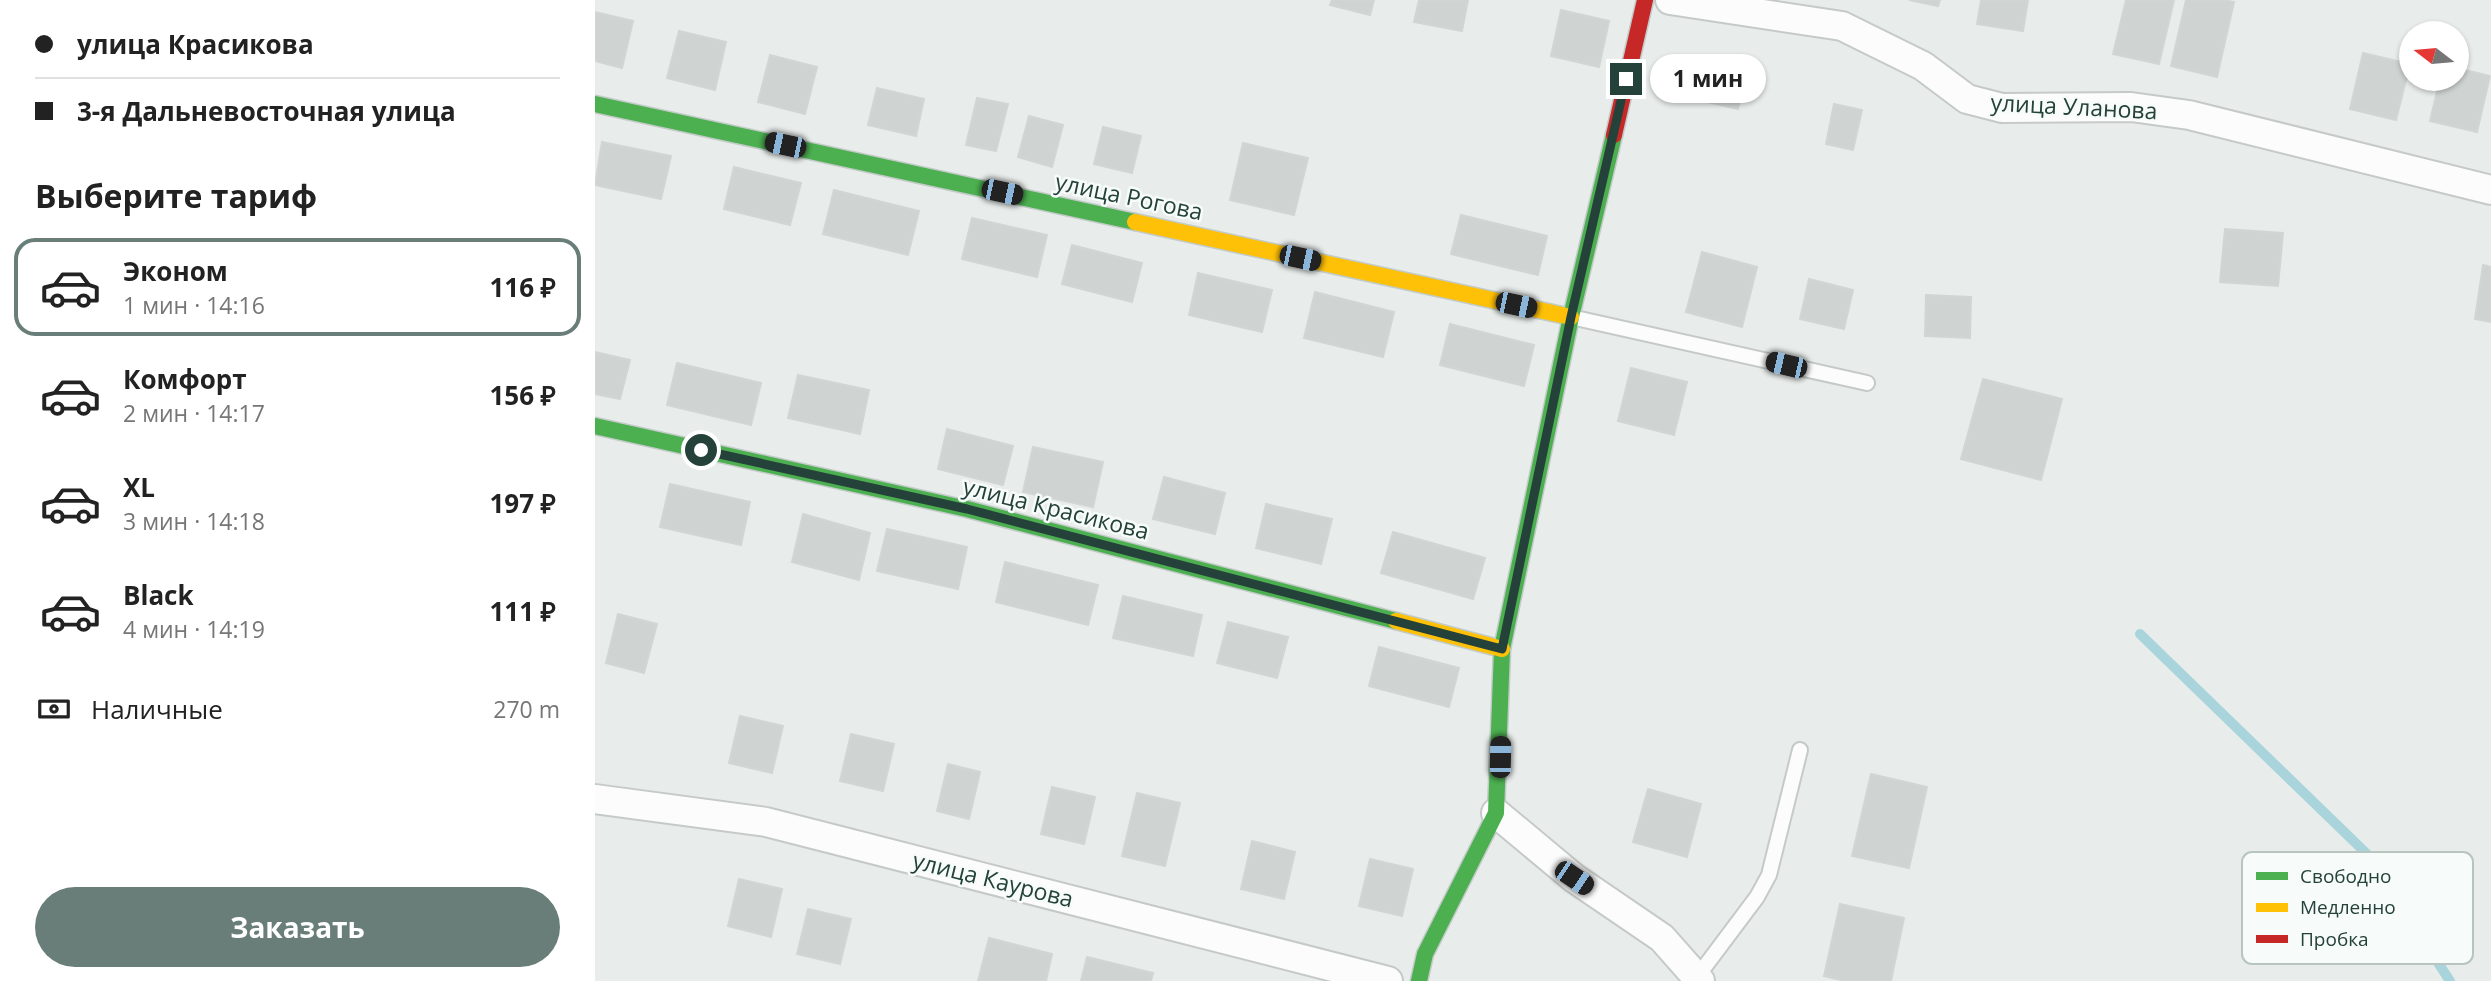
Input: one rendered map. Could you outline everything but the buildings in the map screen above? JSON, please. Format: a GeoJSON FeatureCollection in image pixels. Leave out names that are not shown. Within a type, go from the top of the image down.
{"type":"FeatureCollection","features":[{"type":"Feature","properties":{"kind":"street"},"geometry":{"type":"LineString","coordinates":[[1419,981],[1425,954],[1496,813],[1502,649],[1571,317],[1645,0]]}},
{"type":"Feature","properties":{"kind":"street","name":"улица Уланова"},"geometry":{"type":"LineString","coordinates":[[1670,0],[1842,26],[1923,66],[1967,99],[2001,108],[2131,107],[2189,115],[2491,190]]}},
{"type":"Feature","properties":{"kind":"street","name":"улица Рогова"},"geometry":{"type":"LineString","coordinates":[[595,104],[1571,317]]}},
{"type":"Feature","properties":{"kind":"street","name":"улица Красикова"},"geometry":{"type":"LineString","coordinates":[[595,426],[967,509],[1502,649]]}},
{"type":"Feature","properties":{"kind":"street","name":"улица Каурова"},"geometry":{"type":"LineString","coordinates":[[595,799],[766,822],[1388,981]]}},
{"type":"Feature","properties":{"kind":"street"},"geometry":{"type":"LineString","coordinates":[[1496,813],[1574,878],[1662,938],[1699,979]]}},
{"type":"Feature","properties":{"kind":"lane"},"geometry":{"type":"LineString","coordinates":[[1571,317],[1867,383]]}},
{"type":"Feature","properties":{"kind":"lane"},"geometry":{"type":"LineString","coordinates":[[1699,979],[1757,897],[1769,875],[1800,750]]}},
{"type":"Feature","properties":{"kind":"waterway"},"geometry":{"type":"LineString","coordinates":[[2140,634],[2365,852]]}},
{"type":"Feature","properties":{"kind":"waterway"},"geometry":{"type":"LineString","coordinates":[[2439,964],[2450,981]]}},
{"type":"Feature","properties":{"kind":"traffic: fast"},"geometry":{"type":"LineString","coordinates":[[595,104],[1135,222]]}},
{"type":"Feature","properties":{"kind":"traffic: fast"},"geometry":{"type":"LineString","coordinates":[[1419,981],[1425,954],[1496,813],[1502,649],[1571,317],[1614,135]]}},
{"type":"Feature","properties":{"kind":"traffic: fast"},"geometry":{"type":"LineString","coordinates":[[595,426],[967,509],[1396,621]]}},
{"type":"Feature","properties":{"kind":"traffic: slow"},"geometry":{"type":"LineString","coordinates":[[1135,222],[1571,317]]}},
{"type":"Feature","properties":{"kind":"traffic: slow"},"geometry":{"type":"LineString","coordinates":[[1396,621],[1502,649]]}},
{"type":"Feature","properties":{"kind":"traffic: jam"},"geometry":{"type":"LineString","coordinates":[[1614,135],[1645,0]]}},
{"type":"Feature","properties":{"kind":"route"},"geometry":{"type":"LineString","coordinates":[[701,450],[967,509],[1502,649],[1571,317],[1626,79]]}}]}
